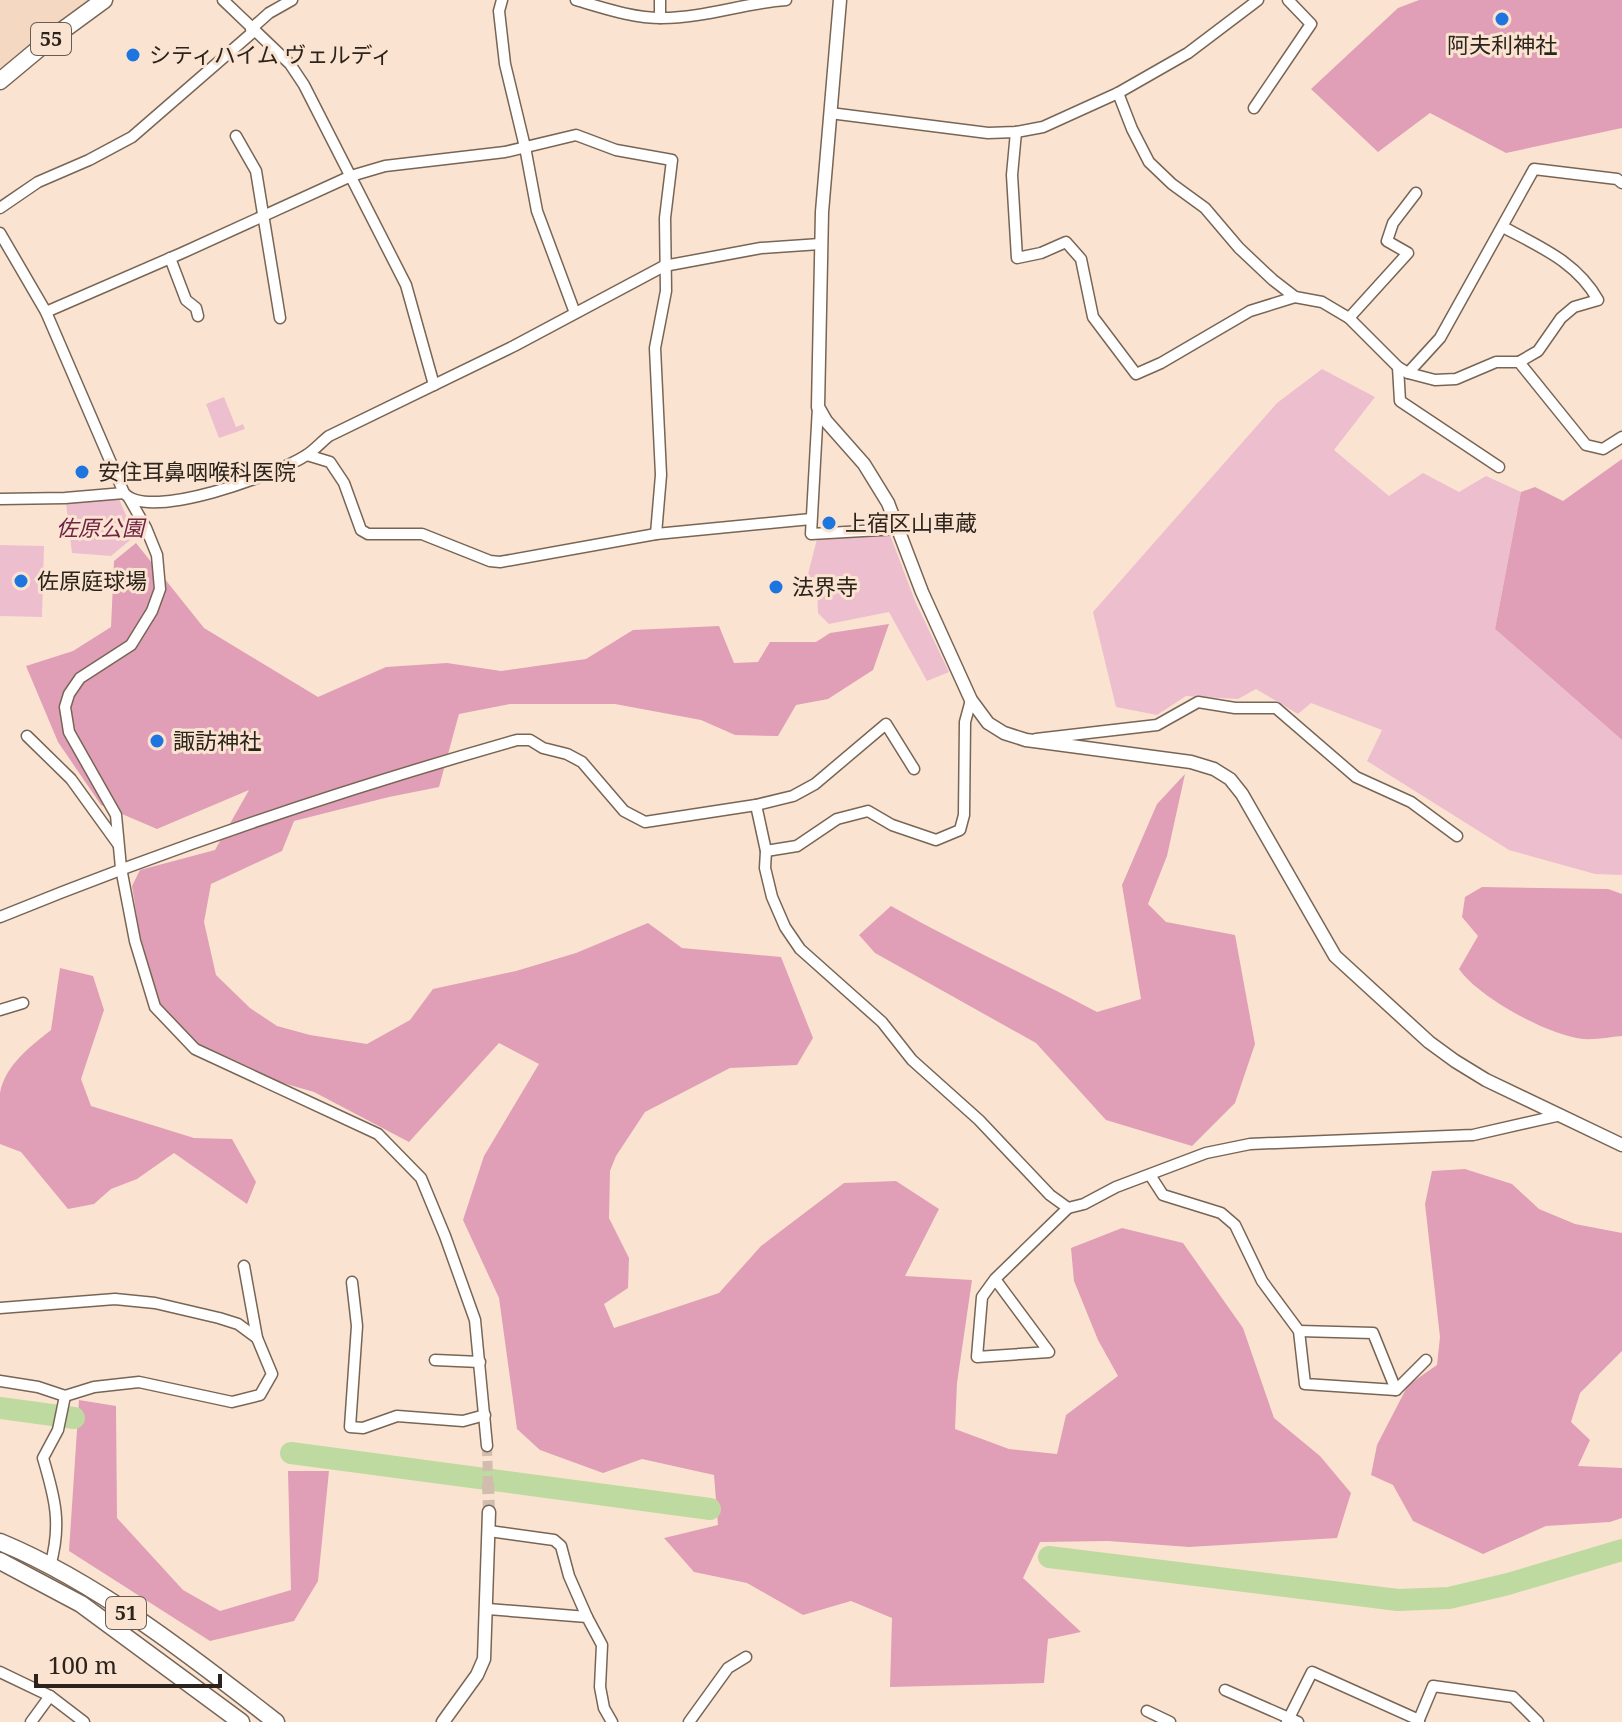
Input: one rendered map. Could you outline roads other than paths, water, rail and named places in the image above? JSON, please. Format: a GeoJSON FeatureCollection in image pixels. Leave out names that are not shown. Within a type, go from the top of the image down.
{"type":"FeatureCollection","features":[{"type":"Feature","properties":{"kind":"main road","name":"55"},"geometry":{"type":"LineString","coordinates":[[0,81],[104,0]]}},
{"type":"Feature","properties":{"kind":"main road","name":"51"},"geometry":{"type":"LineString","coordinates":[[0,1542],[50,1566],[161,1637],[276,1722]]}},
{"type":"Feature","properties":{"kind":"main road","name":"51"},"geometry":{"type":"LineString","coordinates":[[0,1561],[81,1604],[241,1722]]}},
{"type":"Feature","properties":{"kind":"street"},"geometry":{"type":"LineString","coordinates":[[223,0],[290,64],[304,85],[406,285],[434,385]]}},
{"type":"Feature","properties":{"kind":"street"},"geometry":{"type":"LineString","coordinates":[[0,208],[38,182],[132,137],[269,13],[292,0]]}},
{"type":"Feature","properties":{"kind":"street"},"geometry":{"type":"LineString","coordinates":[[502,0],[499,11],[505,64],[537,211],[575,313]]}},
{"type":"Feature","properties":{"kind":"street"},"geometry":{"type":"LineString","coordinates":[[576,0],[634,16],[660,18],[786,0]]}},
{"type":"Feature","properties":{"kind":"street"},"geometry":{"type":"LineString","coordinates":[[660,0],[660,18]]}},
{"type":"Feature","properties":{"kind":"street"},"geometry":{"type":"LineString","coordinates":[[840,0],[820,244],[818,407],[811,534],[898,529]]}},
{"type":"Feature","properties":{"kind":"street"},"geometry":{"type":"LineString","coordinates":[[830,113],[988,133],[1043,127],[1118,93],[1188,53],[1258,0]]}},
{"type":"Feature","properties":{"kind":"street"},"geometry":{"type":"LineString","coordinates":[[1254,108],[1311,24],[1288,0]]}},
{"type":"Feature","properties":{"kind":"street"},"geometry":{"type":"LineString","coordinates":[[1118,93],[1149,162],[1205,208],[1239,248],[1295,297]]}},
{"type":"Feature","properties":{"kind":"street"},"geometry":{"type":"LineString","coordinates":[[1016,132],[1012,175],[1017,258],[1041,253],[1066,242],[1081,259],[1093,317],[1136,374],[1161,363],[1250,311],[1295,297],[1322,302],[1349,318],[1398,367],[1408,373],[1435,380],[1456,379],[1496,362],[1519,362],[1538,351],[1561,318],[1574,307],[1598,300],[1588,282],[1569,263],[1503,227]]}},
{"type":"Feature","properties":{"kind":"street"},"geometry":{"type":"LineString","coordinates":[[46,312],[351,176],[385,166],[505,152],[576,135],[616,150],[672,160],[665,218],[666,291],[655,348],[661,475],[656,534]]}},
{"type":"Feature","properties":{"kind":"street"},"geometry":{"type":"LineString","coordinates":[[236,136],[256,171],[280,318]]}},
{"type":"Feature","properties":{"kind":"street"},"geometry":{"type":"LineString","coordinates":[[1408,373],[1440,338],[1534,169],[1617,179],[1622,183]]}},
{"type":"Feature","properties":{"kind":"street"},"geometry":{"type":"LineString","coordinates":[[1349,318],[1408,253],[1387,241],[1393,223],[1416,193]]}},
{"type":"Feature","properties":{"kind":"street"},"geometry":{"type":"LineString","coordinates":[[0,233],[46,312],[126,496],[146,528],[157,555],[160,589],[152,611],[131,645],[80,678],[69,694],[65,707],[69,732],[116,815],[121,868],[142,967],[155,1007],[195,1049],[378,1134],[421,1178],[475,1320],[487,1446]]}},
{"type":"Feature","properties":{"kind":"street"},"geometry":{"type":"LineString","coordinates":[[0,499],[126,496],[153,503],[202,495],[307,455],[329,436],[664,266],[761,248],[820,244]]}},
{"type":"Feature","properties":{"kind":"street"},"geometry":{"type":"LineString","coordinates":[[170,258],[186,300],[196,308],[198,316]]}},
{"type":"Feature","properties":{"kind":"street"},"geometry":{"type":"LineString","coordinates":[[1519,362],[1586,445],[1603,449],[1622,437]]}},
{"type":"Feature","properties":{"kind":"street"},"geometry":{"type":"LineString","coordinates":[[1398,367],[1400,401],[1499,467]]}},
{"type":"Feature","properties":{"kind":"street"},"geometry":{"type":"LineString","coordinates":[[818,407],[826,421],[864,464],[888,503],[933,619],[971,700],[988,723],[1004,733],[1026,740],[1167,757],[1214,769],[1230,779],[1242,794],[1335,956],[1429,1042],[1455,1061],[1486,1080],[1622,1145]]}},
{"type":"Feature","properties":{"kind":"street"},"geometry":{"type":"LineString","coordinates":[[307,455],[330,462],[344,483],[361,530],[368,534],[422,534],[490,561],[500,562],[656,534],[811,519]]}},
{"type":"Feature","properties":{"kind":"street"},"geometry":{"type":"LineString","coordinates":[[766,851],[797,846],[837,819],[868,811],[892,825],[936,840],[960,830],[964,815],[965,722],[971,700]]}},
{"type":"Feature","properties":{"kind":"street"},"geometry":{"type":"LineString","coordinates":[[1026,740],[1157,725],[1198,702],[1235,708],[1276,708],[1356,777],[1411,802],[1457,836]]}},
{"type":"Feature","properties":{"kind":"street"},"geometry":{"type":"LineString","coordinates":[[0,917],[121,868],[379,779],[517,740],[530,740],[582,762],[624,811],[645,822],[756,805],[793,796],[815,784],[886,724],[914,769]]}},
{"type":"Feature","properties":{"kind":"street"},"geometry":{"type":"LineString","coordinates":[[27,736],[71,779],[120,848]]}},
{"type":"Feature","properties":{"kind":"street"},"geometry":{"type":"LineString","coordinates":[[756,805],[772,897],[785,927],[800,949],[882,1022],[912,1060],[979,1120],[1050,1195],[1068,1208]]}},
{"type":"Feature","properties":{"kind":"street"},"geometry":{"type":"LineString","coordinates":[[0,1010],[23,1003]]}},
{"type":"Feature","properties":{"kind":"street"},"geometry":{"type":"LineString","coordinates":[[995,1279],[1049,1352],[977,1357],[982,1297],[995,1279],[1068,1208],[1206,1153],[1250,1144],[1473,1135],[1561,1115]]}},
{"type":"Feature","properties":{"kind":"street"},"geometry":{"type":"LineString","coordinates":[[1150,1175],[1163,1195],[1221,1213],[1235,1225],[1262,1281],[1299,1331],[1305,1384],[1396,1390],[1426,1360]]}},
{"type":"Feature","properties":{"kind":"street"},"geometry":{"type":"LineString","coordinates":[[0,1381],[38,1387],[65,1400],[94,1387],[139,1382],[232,1402],[260,1395],[272,1374],[257,1338],[244,1266]]}},
{"type":"Feature","properties":{"kind":"street"},"geometry":{"type":"LineString","coordinates":[[352,1282],[357,1326],[350,1427],[363,1428],[397,1416],[463,1421],[485,1415]]}},
{"type":"Feature","properties":{"kind":"street"},"geometry":{"type":"LineString","coordinates":[[0,1308],[115,1299],[155,1303],[238,1324],[257,1338]]}},
{"type":"Feature","properties":{"kind":"street"},"geometry":{"type":"LineString","coordinates":[[1299,1331],[1373,1333],[1396,1390]]}},
{"type":"Feature","properties":{"kind":"street"},"geometry":{"type":"LineString","coordinates":[[435,1360],[480,1362]]}},
{"type":"Feature","properties":{"kind":"street"},"geometry":{"type":"LineString","coordinates":[[50,1566],[56,1545],[57,1506],[43,1458],[58,1430],[65,1400]]}},
{"type":"Feature","properties":{"kind":"street"},"geometry":{"type":"LineString","coordinates":[[443,1722],[477,1675],[484,1659],[489,1512]]}},
{"type":"Feature","properties":{"kind":"street"},"geometry":{"type":"LineString","coordinates":[[489,1531],[554,1540],[561,1546],[569,1576],[602,1645],[600,1687],[604,1708],[612,1722]]}},
{"type":"Feature","properties":{"kind":"street"},"geometry":{"type":"LineString","coordinates":[[488,1609],[587,1617]]}},
{"type":"Feature","properties":{"kind":"street"},"geometry":{"type":"LineString","coordinates":[[689,1722],[728,1668],[746,1657]]}},
{"type":"Feature","properties":{"kind":"street"},"geometry":{"type":"LineString","coordinates":[[0,1672],[50,1696],[84,1722]]}},
{"type":"Feature","properties":{"kind":"street"},"geometry":{"type":"LineString","coordinates":[[1225,1690],[1291,1721],[1312,1672],[1419,1721],[1433,1686],[1513,1697],[1538,1722]]}},
{"type":"Feature","properties":{"kind":"street"},"geometry":{"type":"LineString","coordinates":[[31,1722],[50,1696]]}},
{"type":"Feature","properties":{"kind":"street"},"geometry":{"type":"LineString","coordinates":[[1147,1711],[1170,1722]]}},
{"type":"Feature","properties":{"kind":"waterway"},"geometry":{"type":"LineString","coordinates":[[0,1408],[74,1418]]}},
{"type":"Feature","properties":{"kind":"waterway"},"geometry":{"type":"LineString","coordinates":[[291,1453],[710,1509]]}},
{"type":"Feature","properties":{"kind":"waterway"},"geometry":{"type":"LineString","coordinates":[[1049,1557],[1398,1600],[1449,1598],[1622,1550]]}},
{"type":"Feature","properties":{"kind":"tunnel"},"geometry":{"type":"LineString","coordinates":[[487,1446],[488,1482]]}},
{"type":"Feature","properties":{"kind":"tunnel"},"geometry":{"type":"LineString","coordinates":[[488,1482],[489,1512]]}},
{"type":"Feature","properties":{"kind":"place","name":"阿夫利神社"},"geometry":{"type":"Point","coordinates":[1502,19]}},
{"type":"Feature","properties":{"kind":"place","name":"シティハイム ヴェルディ"},"geometry":{"type":"Point","coordinates":[133,55]}},
{"type":"Feature","properties":{"kind":"place","name":"安住耳鼻咽喉科医院"},"geometry":{"type":"Point","coordinates":[82,472]}},
{"type":"Feature","properties":{"kind":"place","name":"上宿区山車蔵"},"geometry":{"type":"Point","coordinates":[829,523]}},
{"type":"Feature","properties":{"kind":"place","name":"佐原庭球場"},"geometry":{"type":"Point","coordinates":[21,581]}},
{"type":"Feature","properties":{"kind":"place","name":"法界寺"},"geometry":{"type":"Point","coordinates":[776,587]}},
{"type":"Feature","properties":{"kind":"place","name":"諏訪神社"},"geometry":{"type":"Point","coordinates":[157,741]}},
{"type":"Feature","properties":{"kind":"park label","name":"佐原公園"},"geometry":{"type":"Point","coordinates":[100,528]}}]}
